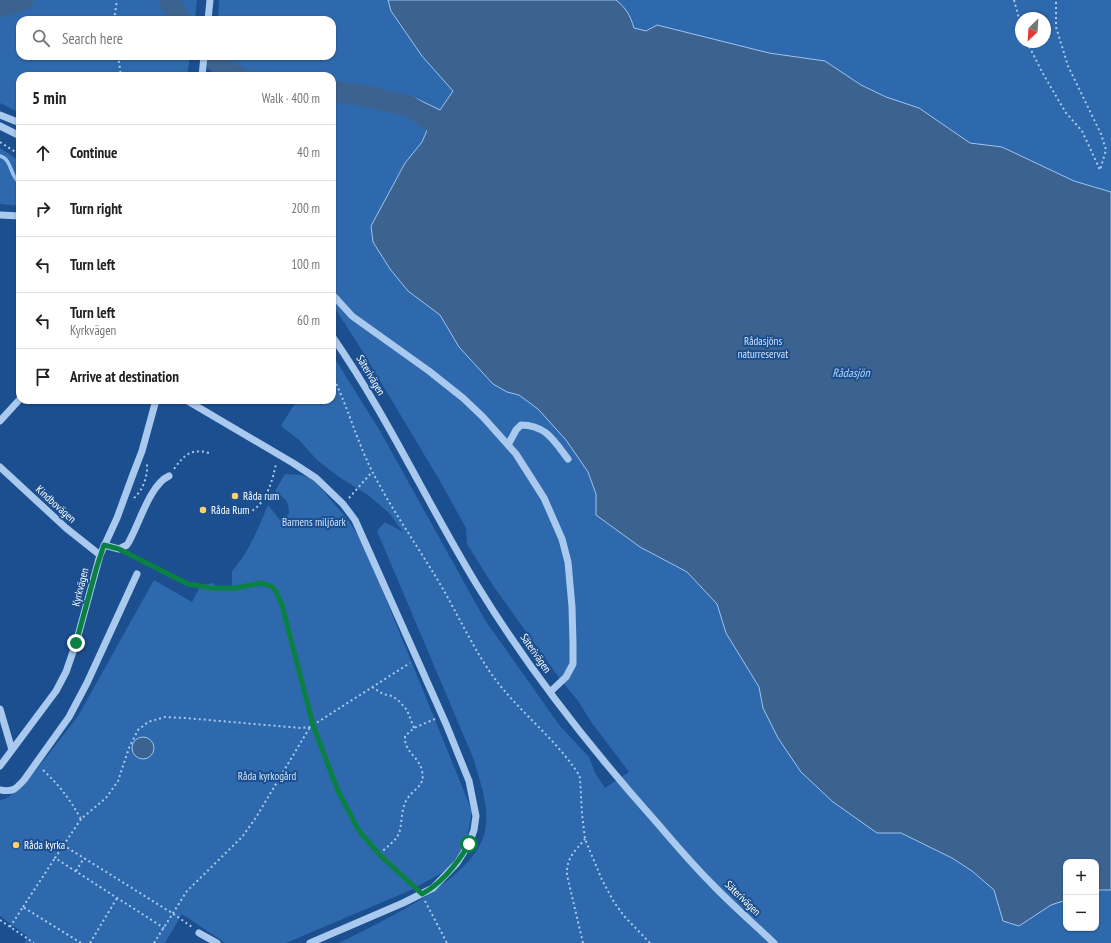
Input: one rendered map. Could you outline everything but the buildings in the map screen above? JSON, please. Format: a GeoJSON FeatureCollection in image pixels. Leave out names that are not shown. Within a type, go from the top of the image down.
{"type":"FeatureCollection","features":[{"type":"Feature","properties":{"kind":"street"},"geometry":{"type":"LineString","coordinates":[[208,16],[210,0]]}},
{"type":"Feature","properties":{"kind":"street"},"geometry":{"type":"LineString","coordinates":[[202,72],[204,60]]}},
{"type":"Feature","properties":{"kind":"street"},"geometry":{"type":"LineString","coordinates":[[0,115],[16,121]]}},
{"type":"Feature","properties":{"kind":"street"},"geometry":{"type":"LineString","coordinates":[[0,126],[16,134]]}},
{"type":"Feature","properties":{"kind":"street"},"geometry":{"type":"LineString","coordinates":[[0,215],[16,216]]}},
{"type":"Feature","properties":{"kind":"street"},"geometry":{"type":"LineString","coordinates":[[336,298],[352,316],[429,371],[463,398],[516,454],[544,498],[562,539],[568,562],[572,607],[573,664],[566,677],[550,692]]}},
{"type":"Feature","properties":{"kind":"street","name":"Säterivägen"},"geometry":{"type":"LineString","coordinates":[[336,342],[353,366],[402,450],[477,585],[520,651],[593,749],[636,800],[709,882],[774,943]]}},
{"type":"Feature","properties":{"kind":"street"},"geometry":{"type":"LineString","coordinates":[[0,421],[16,403]]}},
{"type":"Feature","properties":{"kind":"street","name":"Kyrkvägen"},"geometry":{"type":"LineString","coordinates":[[0,766],[56,691],[66,672],[76,643],[100,555],[117,518],[142,451],[155,404]]}},
{"type":"Feature","properties":{"kind":"street"},"geometry":{"type":"LineString","coordinates":[[193,404],[316,478],[343,504],[358,526],[417,658],[469,781],[476,816],[474,830],[469,844],[457,863],[433,888],[310,943]]}},
{"type":"Feature","properties":{"kind":"street"},"geometry":{"type":"LineString","coordinates":[[508,445],[516,430],[521,425],[531,425],[542,429],[551,436],[568,459]]}},
{"type":"Feature","properties":{"kind":"street","name":"Kindbovägen"},"geometry":{"type":"LineString","coordinates":[[0,468],[66,528],[100,555]]}},
{"type":"Feature","properties":{"kind":"street"},"geometry":{"type":"LineString","coordinates":[[104,545],[119,549],[123,548],[130,540],[158,484],[164,478],[169,476]]}},
{"type":"Feature","properties":{"kind":"street"},"geometry":{"type":"LineString","coordinates":[[0,790],[10,792],[24,780],[69,717],[137,574]]}},
{"type":"Feature","properties":{"kind":"street"},"geometry":{"type":"LineString","coordinates":[[0,709],[12,750]]}},
{"type":"Feature","properties":{"kind":"street"},"geometry":{"type":"LineString","coordinates":[[199,933],[217,943]]}},
{"type":"Feature","properties":{"kind":"path"},"geometry":{"type":"LineString","coordinates":[[115,16],[117,0]]}},
{"type":"Feature","properties":{"kind":"path"},"geometry":{"type":"LineString","coordinates":[[1014,0],[1017,12]]}},
{"type":"Feature","properties":{"kind":"path"},"geometry":{"type":"LineString","coordinates":[[1031,48],[1042,72],[1066,113],[1082,131],[1100,170],[1106,150],[1101,134],[1068,66],[1056,27],[1056,0]]}},
{"type":"Feature","properties":{"kind":"path"},"geometry":{"type":"LineString","coordinates":[[119,60],[120,72]]}},
{"type":"Feature","properties":{"kind":"path"},"geometry":{"type":"LineString","coordinates":[[0,142],[16,152]]}},
{"type":"Feature","properties":{"kind":"path"},"geometry":{"type":"LineString","coordinates":[[336,384],[372,472],[399,519],[438,580],[490,672],[509,696],[566,756],[579,775],[585,839],[602,880],[614,902],[624,916],[650,943]]}},
{"type":"Feature","properties":{"kind":"path"},"geometry":{"type":"LineString","coordinates":[[169,476],[181,459],[187,454],[202,451],[209,453]]}},
{"type":"Feature","properties":{"kind":"path"},"geometry":{"type":"LineString","coordinates":[[248,513],[253,511],[261,503],[268,490],[278,454]]}},
{"type":"Feature","properties":{"kind":"path"},"geometry":{"type":"LineString","coordinates":[[343,504],[372,472]]}},
{"type":"Feature","properties":{"kind":"path"},"geometry":{"type":"LineString","coordinates":[[119,549],[188,584],[212,588],[236,588],[260,583],[271,586],[276,591],[282,605],[313,725],[338,791],[359,831],[380,854],[422,894],[447,943]]}},
{"type":"Feature","properties":{"kind":"path"},"geometry":{"type":"LineString","coordinates":[[154,943],[187,890],[242,837],[255,819],[310,727],[417,658]]}},
{"type":"Feature","properties":{"kind":"path"},"geometry":{"type":"LineString","coordinates":[[372,687],[383,694],[392,696],[398,700],[407,710],[414,728]]}},
{"type":"Feature","properties":{"kind":"path"},"geometry":{"type":"LineString","coordinates":[[380,854],[398,837],[406,801],[421,785],[423,776],[422,769],[405,744],[405,736],[414,728],[442,716]]}},
{"type":"Feature","properties":{"kind":"path"},"geometry":{"type":"LineString","coordinates":[[10,927],[81,819],[106,798],[118,781],[128,748],[138,730],[148,722],[165,717],[301,728],[310,727]]}},
{"type":"Feature","properties":{"kind":"path"},"geometry":{"type":"LineString","coordinates":[[36,764],[54,780],[69,798],[81,819]]}},
{"type":"Feature","properties":{"kind":"path"},"geometry":{"type":"LineString","coordinates":[[584,943],[567,875],[567,866],[568,860],[585,839]]}},
{"type":"Feature","properties":{"kind":"path"},"geometry":{"type":"LineString","coordinates":[[64,845],[172,913],[199,933]]}},
{"type":"Feature","properties":{"kind":"path"},"geometry":{"type":"LineString","coordinates":[[55,858],[164,928]]}},
{"type":"Feature","properties":{"kind":"path"},"geometry":{"type":"LineString","coordinates":[[76,871],[84,858]]}},
{"type":"Feature","properties":{"kind":"path"},"geometry":{"type":"LineString","coordinates":[[90,943],[117,898]]}},
{"type":"Feature","properties":{"kind":"path"},"geometry":{"type":"LineString","coordinates":[[23,907],[82,943]]}},
{"type":"Feature","properties":{"kind":"path"},"geometry":{"type":"LineString","coordinates":[[0,920],[34,943]]}},
{"type":"Feature","properties":{"kind":"green space"},"geometry":{"type":"Polygon","coordinates":[[[0,0],[197,0],[195,16],[16,16],[16,60],[189,60],[188,72],[16,72],[16,111],[0,103],[0,0]]]}},
{"type":"Feature","properties":{"kind":"green space","name":"Rådasjön"},"geometry":{"type":"Polygon","coordinates":[[[219,0],[1111,0],[1111,943],[339,943],[378,924],[424,898],[464,866],[478,849],[485,831],[486,813],[484,795],[474,760],[377,531],[385,522],[403,532],[389,513],[368,495],[339,477],[317,460],[299,440],[281,426],[294,404],[336,404],[336,360],[380,431],[485,620],[560,726],[589,757],[595,773],[605,788],[629,772],[494,587],[467,544],[466,528],[440,481],[336,310],[336,72],[213,72],[214,60],[336,60],[336,16],[218,16],[219,0]]]}},
{"type":"Feature","properties":{"kind":"green space"},"geometry":{"type":"Polygon","coordinates":[[[0,148],[16,158],[16,206],[0,204],[0,148]]]}},
{"type":"Feature","properties":{"kind":"green space","name":"Råda kyrkogård"},"geometry":{"type":"Polygon","coordinates":[[[285,474],[301,475],[313,479],[348,520],[364,545],[472,811],[466,843],[447,870],[411,890],[286,943],[225,943],[182,914],[165,943],[25,943],[27,936],[0,916],[0,800],[5,799],[23,787],[78,716],[154,580],[192,602],[201,585],[213,583],[217,589],[230,589],[232,584],[232,571],[248,548],[268,505],[280,520],[289,514],[286,500],[275,491],[285,474]]]}},
{"type":"Feature","properties":{"kind":"water","name":"Rådasjön"},"geometry":{"type":"Polygon","coordinates":[[[388,0],[616,0],[627,12],[634,28],[646,31],[657,25],[769,53],[825,61],[861,85],[886,97],[919,108],[970,143],[1002,147],[1074,181],[1111,192],[1111,890],[1099,890],[1099,859],[1063,859],[1063,901],[1051,905],[1019,926],[1003,921],[994,890],[972,871],[952,858],[901,833],[877,833],[833,802],[801,772],[778,738],[763,708],[759,687],[726,633],[717,604],[687,572],[640,547],[596,515],[596,494],[588,472],[566,440],[538,409],[519,395],[507,392],[493,384],[459,347],[440,315],[408,291],[390,269],[373,242],[371,226],[405,163],[422,142],[428,128],[406,113],[413,97],[440,110],[453,91],[422,56],[391,11],[388,0]]]}},
{"type":"Feature","properties":{"kind":"water"},"geometry":{"type":"Polygon","coordinates":[[[143,737],[147,738],[153,744],[153,752],[147,758],[143,759],[139,758],[133,752],[132,748],[133,744],[139,738],[143,737]]]}},
{"type":"Feature","properties":{"kind":"waterway"},"geometry":{"type":"LineString","coordinates":[[0,7],[23,0]]}},
{"type":"Feature","properties":{"kind":"waterway"},"geometry":{"type":"LineString","coordinates":[[169,0],[178,16]]}},
{"type":"Feature","properties":{"kind":"waterway"},"geometry":{"type":"LineString","coordinates":[[214,60],[230,72]]}},
{"type":"Feature","properties":{"kind":"waterway"},"geometry":{"type":"LineString","coordinates":[[336,92],[361,95],[409,106],[433,122]]}},
{"type":"Feature","properties":{"kind":"waterway"},"geometry":{"type":"LineString","coordinates":[[0,156],[7,161],[16,179]]}},
{"type":"Feature","properties":{"kind":"place","name":"Råda rum"},"geometry":{"type":"Point","coordinates":[235,496]}},
{"type":"Feature","properties":{"kind":"place","name":"Råda Rum"},"geometry":{"type":"Point","coordinates":[203,510]}},
{"type":"Feature","properties":{"kind":"place","name":"Råda kyrka"},"geometry":{"type":"Point","coordinates":[16,845]}},
{"type":"Feature","properties":{"kind":"route"},"geometry":{"type":"LineString","coordinates":[[76,643],[104,545],[119,549],[146,562],[171,577],[188,584],[212,588],[236,588],[260,583],[271,586],[276,591],[282,605],[313,725],[338,791],[359,831],[381,856],[422,894],[433,888],[457,863],[469,844]]}},
{"type":"Feature","properties":{"kind":"park label","name":"Rådasjöns naturreservat"},"geometry":{"type":"Point","coordinates":[763,347]}},
{"type":"Feature","properties":{"kind":"park label","name":"Barnens miljöark"},"geometry":{"type":"Point","coordinates":[314,522]}}]}
